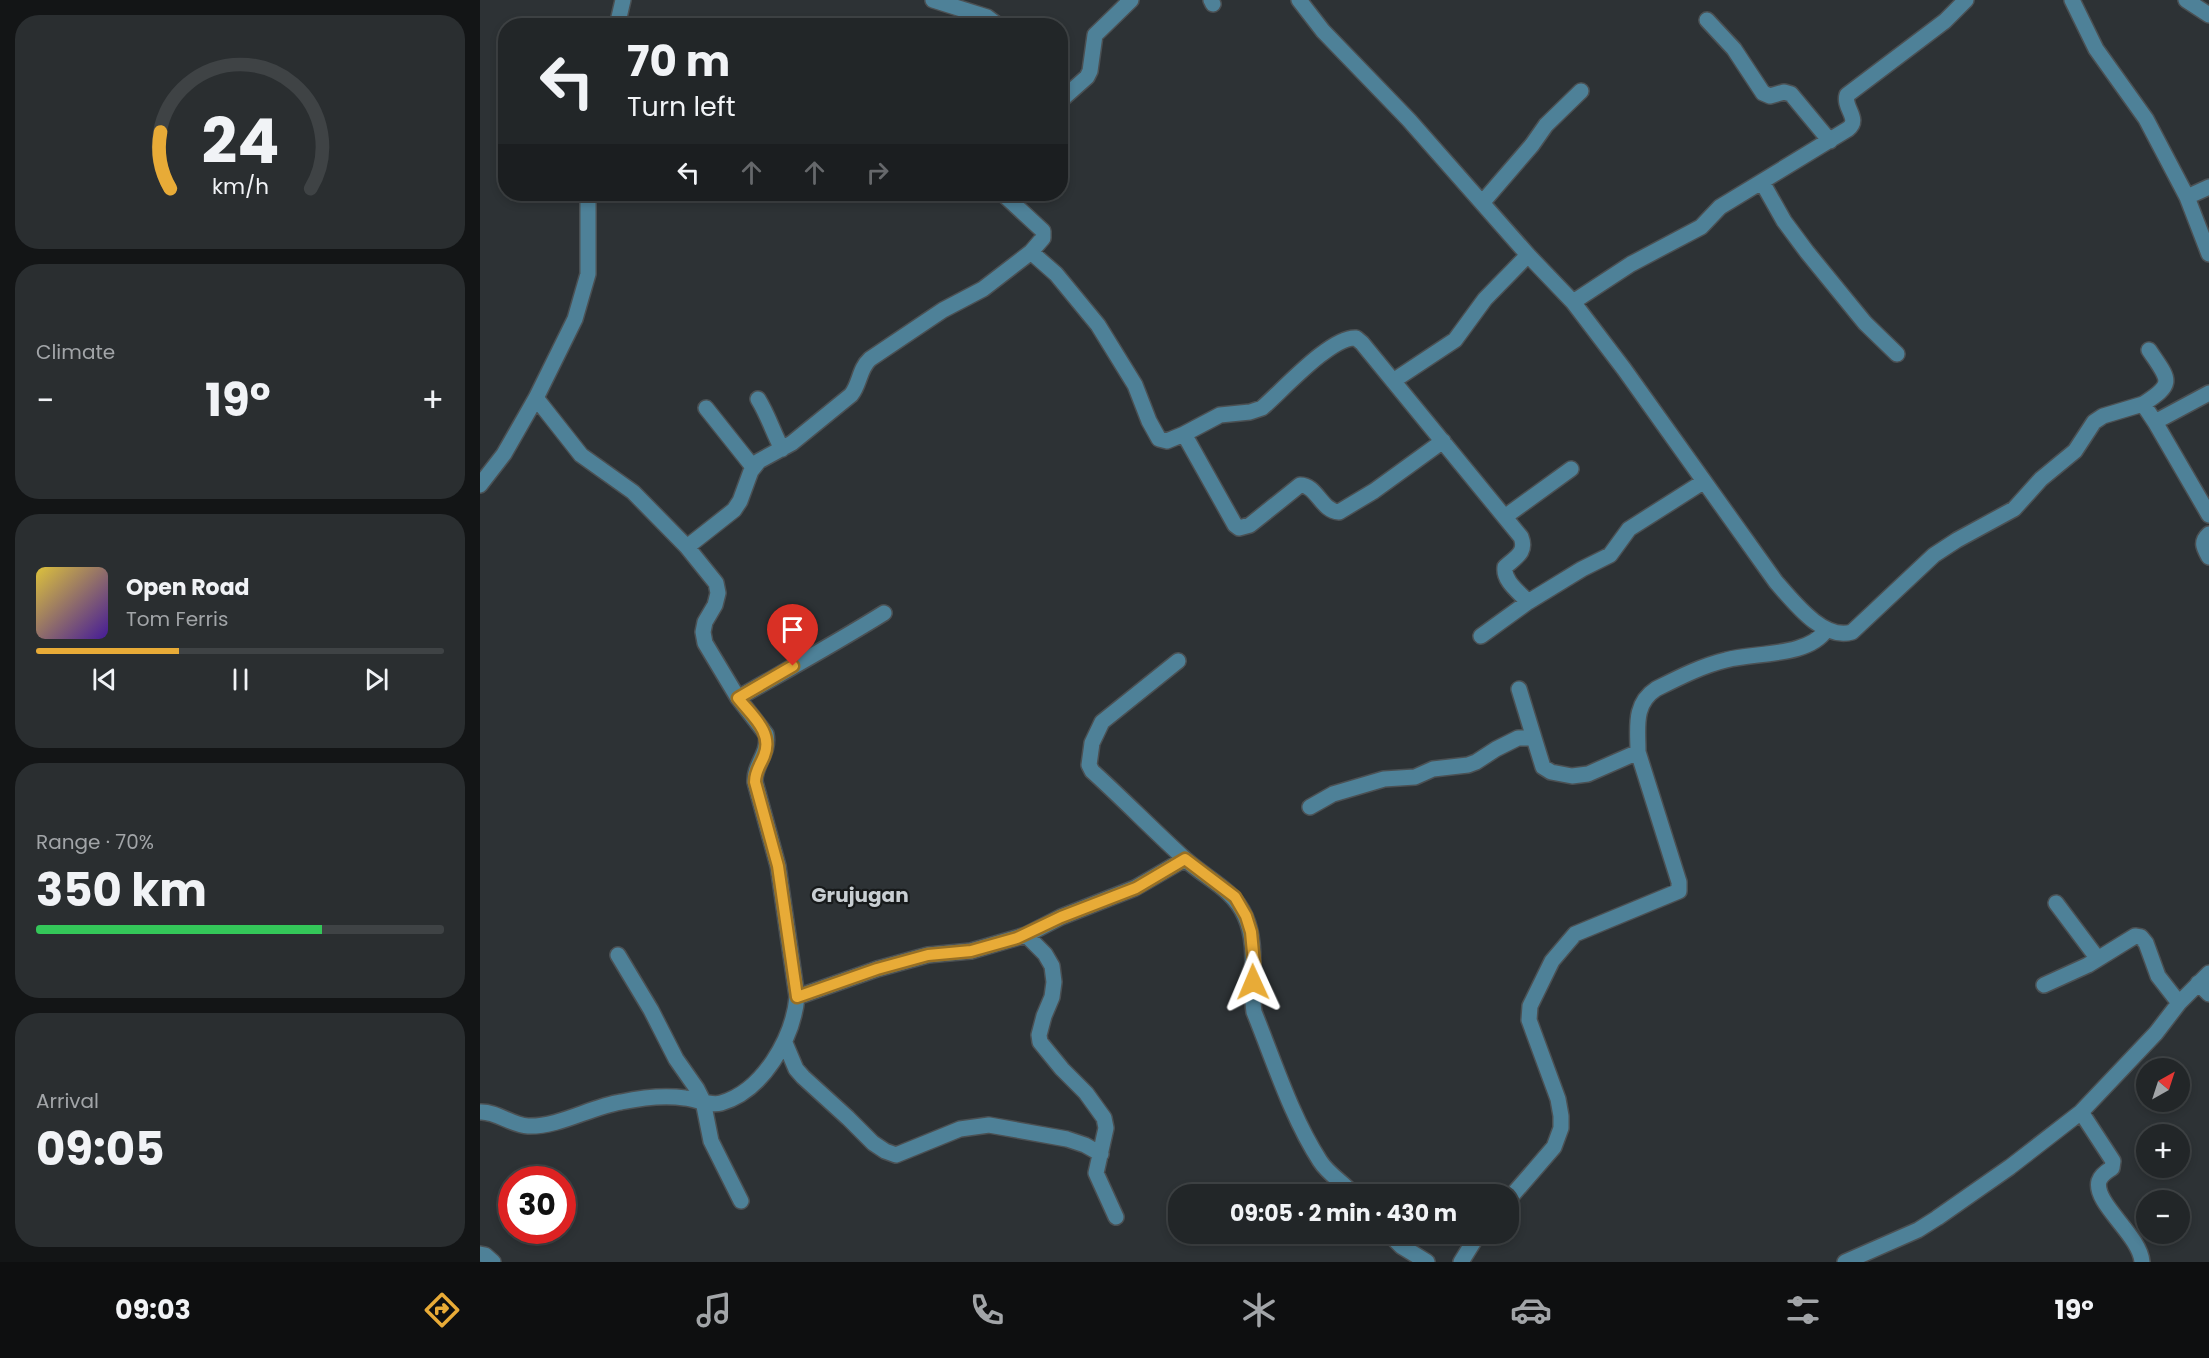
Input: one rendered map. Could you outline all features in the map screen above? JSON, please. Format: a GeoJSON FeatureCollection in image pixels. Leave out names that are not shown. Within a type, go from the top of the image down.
{"type":"FeatureCollection","features":[{"type":"Feature","properties":{"kind":"street"},"geometry":{"type":"LineString","coordinates":[[933,0],[988,18]]}},
{"type":"Feature","properties":{"kind":"street"},"geometry":{"type":"LineString","coordinates":[[1068,93],[1087,77],[1090,71],[1095,34],[1131,0]]}},
{"type":"Feature","properties":{"kind":"street"},"geometry":{"type":"LineString","coordinates":[[1299,0],[1323,31],[1409,120],[1528,255],[1573,302],[1624,369],[1776,582],[1826,630],[1844,635],[1852,632],[1934,555],[2014,509],[2041,479],[2075,451],[2094,422],[2103,416],[2143,404],[2162,392],[2166,382],[2162,368],[2149,350]]}},
{"type":"Feature","properties":{"kind":"street"},"geometry":{"type":"LineString","coordinates":[[1573,302],[1631,264],[1701,227],[1720,207],[1830,141],[1854,123],[1845,103],[1850,92],[1945,21],[1966,0]]}},
{"type":"Feature","properties":{"kind":"street"},"geometry":{"type":"LineString","coordinates":[[2072,0],[2096,49],[2146,119],[2187,197],[2209,254]]}},
{"type":"Feature","properties":{"kind":"street"},"geometry":{"type":"LineString","coordinates":[[2186,0],[2209,15]]}},
{"type":"Feature","properties":{"kind":"street"},"geometry":{"type":"LineString","coordinates":[[1707,20],[1734,49],[1762,93],[1770,96],[1784,92],[1791,94],[1830,141]]}},
{"type":"Feature","properties":{"kind":"street"},"geometry":{"type":"LineString","coordinates":[[1482,203],[1532,145],[1546,125],[1581,91]]}},
{"type":"Feature","properties":{"kind":"street"},"geometry":{"type":"LineString","coordinates":[[1762,182],[1784,221],[1807,252],[1864,323],[1896,354]]}},
{"type":"Feature","properties":{"kind":"street"},"geometry":{"type":"LineString","coordinates":[[2187,197],[2209,187]]}},
{"type":"Feature","properties":{"kind":"street"},"geometry":{"type":"LineString","coordinates":[[480,486],[504,454],[536,398],[576,319],[588,274],[588,201]]}},
{"type":"Feature","properties":{"kind":"street"},"geometry":{"type":"LineString","coordinates":[[687,547],[734,510],[740,501],[753,467],[759,461],[792,443],[851,395],[856,389],[863,366],[870,359],[943,310],[983,289],[1031,252],[1043,237],[1043,231],[1011,201]]}},
{"type":"Feature","properties":{"kind":"street"},"geometry":{"type":"LineString","coordinates":[[1031,252],[1056,274],[1098,325],[1135,385],[1149,421],[1159,439],[1167,441],[1220,415],[1250,412],[1262,408],[1327,350],[1351,338],[1356,338],[1506,516],[1524,543],[1522,553],[1505,567],[1505,572],[1507,579],[1528,602]]}},
{"type":"Feature","properties":{"kind":"street"},"geometry":{"type":"LineString","coordinates":[[1393,381],[1455,340],[1485,299],[1528,255]]}},
{"type":"Feature","properties":{"kind":"street"},"geometry":{"type":"LineString","coordinates":[[2156,422],[2209,393]]}},
{"type":"Feature","properties":{"kind":"street"},"geometry":{"type":"LineString","coordinates":[[480,1112],[530,1126],[546,1125],[622,1101],[672,1097],[720,1103],[743,1093],[775,1058],[784,1043],[797,997],[778,866],[755,782],[755,773],[768,743],[760,725],[738,698],[705,643],[703,632],[718,593],[716,583],[687,547],[633,492],[581,454],[536,398]]}},
{"type":"Feature","properties":{"kind":"street"},"geometry":{"type":"LineString","coordinates":[[758,399],[782,449]]}},
{"type":"Feature","properties":{"kind":"street"},"geometry":{"type":"LineString","coordinates":[[2143,404],[2156,422],[2209,515]]}},
{"type":"Feature","properties":{"kind":"street"},"geometry":{"type":"LineString","coordinates":[[706,408],[753,467]]}},
{"type":"Feature","properties":{"kind":"street"},"geometry":{"type":"LineString","coordinates":[[1184,434],[1235,525],[1239,528],[1250,525],[1300,485],[1307,486],[1330,510],[1339,512],[1443,441]]}},
{"type":"Feature","properties":{"kind":"street"},"geometry":{"type":"LineString","coordinates":[[1506,516],[1572,468]]}},
{"type":"Feature","properties":{"kind":"street"},"geometry":{"type":"LineString","coordinates":[[1481,636],[1528,602],[1610,555],[1629,529],[1703,482]]}},
{"type":"Feature","properties":{"kind":"street"},"geometry":{"type":"LineString","coordinates":[[2209,534],[2203,541],[2209,557]]}},
{"type":"Feature","properties":{"kind":"street"},"geometry":{"type":"LineString","coordinates":[[738,698],[822,652],[884,613]]}},
{"type":"Feature","properties":{"kind":"street"},"geometry":{"type":"LineString","coordinates":[[1519,1187],[1554,1147],[1561,1128],[1558,1099],[1530,1020],[1530,1006],[1552,961],[1575,934],[1679,891],[1679,882],[1638,752],[1637,718],[1643,700],[1649,694],[1702,668],[1725,660],[1807,645],[1820,639],[1826,630]]}},
{"type":"Feature","properties":{"kind":"street"},"geometry":{"type":"LineString","coordinates":[[1178,661],[1102,722],[1092,743],[1089,765],[1092,771],[1185,859],[1235,897],[1246,916],[1251,932],[1254,963],[1252,1002],[1254,1012],[1297,1116],[1321,1161],[1342,1184]]}},
{"type":"Feature","properties":{"kind":"street"},"geometry":{"type":"LineString","coordinates":[[1520,689],[1544,767],[1551,772],[1572,776],[1588,774],[1638,752]]}},
{"type":"Feature","properties":{"kind":"street"},"geometry":{"type":"LineString","coordinates":[[1310,807],[1333,794],[1384,779],[1409,778],[1433,769],[1468,765],[1518,738],[1534,738]]}},
{"type":"Feature","properties":{"kind":"street"},"geometry":{"type":"LineString","coordinates":[[797,997],[877,969],[928,955],[971,951],[1026,935],[1061,917],[1136,888],[1185,859]]}},
{"type":"Feature","properties":{"kind":"street"},"geometry":{"type":"LineString","coordinates":[[2056,903],[2098,959]]}},
{"type":"Feature","properties":{"kind":"street"},"geometry":{"type":"LineString","coordinates":[[1026,935],[1045,954],[1052,966],[1054,982],[1052,997],[1044,1016],[1039,1035],[1040,1042],[1104,1118],[1106,1128],[1096,1173],[1116,1217]]}},
{"type":"Feature","properties":{"kind":"street"},"geometry":{"type":"LineString","coordinates":[[2044,985],[2098,959],[2135,936],[2141,937],[2146,943],[2158,976],[2179,1003]]}},
{"type":"Feature","properties":{"kind":"street"},"geometry":{"type":"LineString","coordinates":[[618,955],[651,1010],[676,1059],[703,1101],[711,1141],[741,1201]]}},
{"type":"Feature","properties":{"kind":"street"},"geometry":{"type":"LineString","coordinates":[[1845,1262],[1867,1257],[1918,1230],[2010,1167],[2081,1112],[2156,1033],[2179,1003],[2205,984]]}},
{"type":"Feature","properties":{"kind":"street"},"geometry":{"type":"LineString","coordinates":[[784,1043],[796,1069],[803,1077],[873,1143],[896,1155],[960,1129],[989,1125],[1067,1139],[1101,1154]]}},
{"type":"Feature","properties":{"kind":"street"},"geometry":{"type":"LineString","coordinates":[[2081,1112],[2113,1161],[2112,1168],[2102,1175],[2099,1181],[2102,1199],[2134,1242],[2142,1262]]}},
{"type":"Feature","properties":{"kind":"street"},"geometry":{"type":"LineString","coordinates":[[1401,1244],[1427,1262]]}},
{"type":"Feature","properties":{"kind":"street"},"geometry":{"type":"LineString","coordinates":[[1461,1262],[1472,1244]]}},
{"type":"Feature","properties":{"kind":"street"},"geometry":{"type":"LineString","coordinates":[[480,1254],[493,1262]]}},
{"type":"Feature","properties":{"kind":"district","name":"Grujugan"},"geometry":{"type":"Point","coordinates":[860,895]}},
{"type":"Feature","properties":{"kind":"route"},"geometry":{"type":"LineString","coordinates":[[793,666],[738,698],[766,734],[768,743],[755,773],[755,782],[778,866],[797,997],[877,969],[928,955],[971,951],[1026,935],[1061,917],[1136,888],[1185,859],[1235,897],[1246,916],[1251,932],[1253,982]]}}]}
